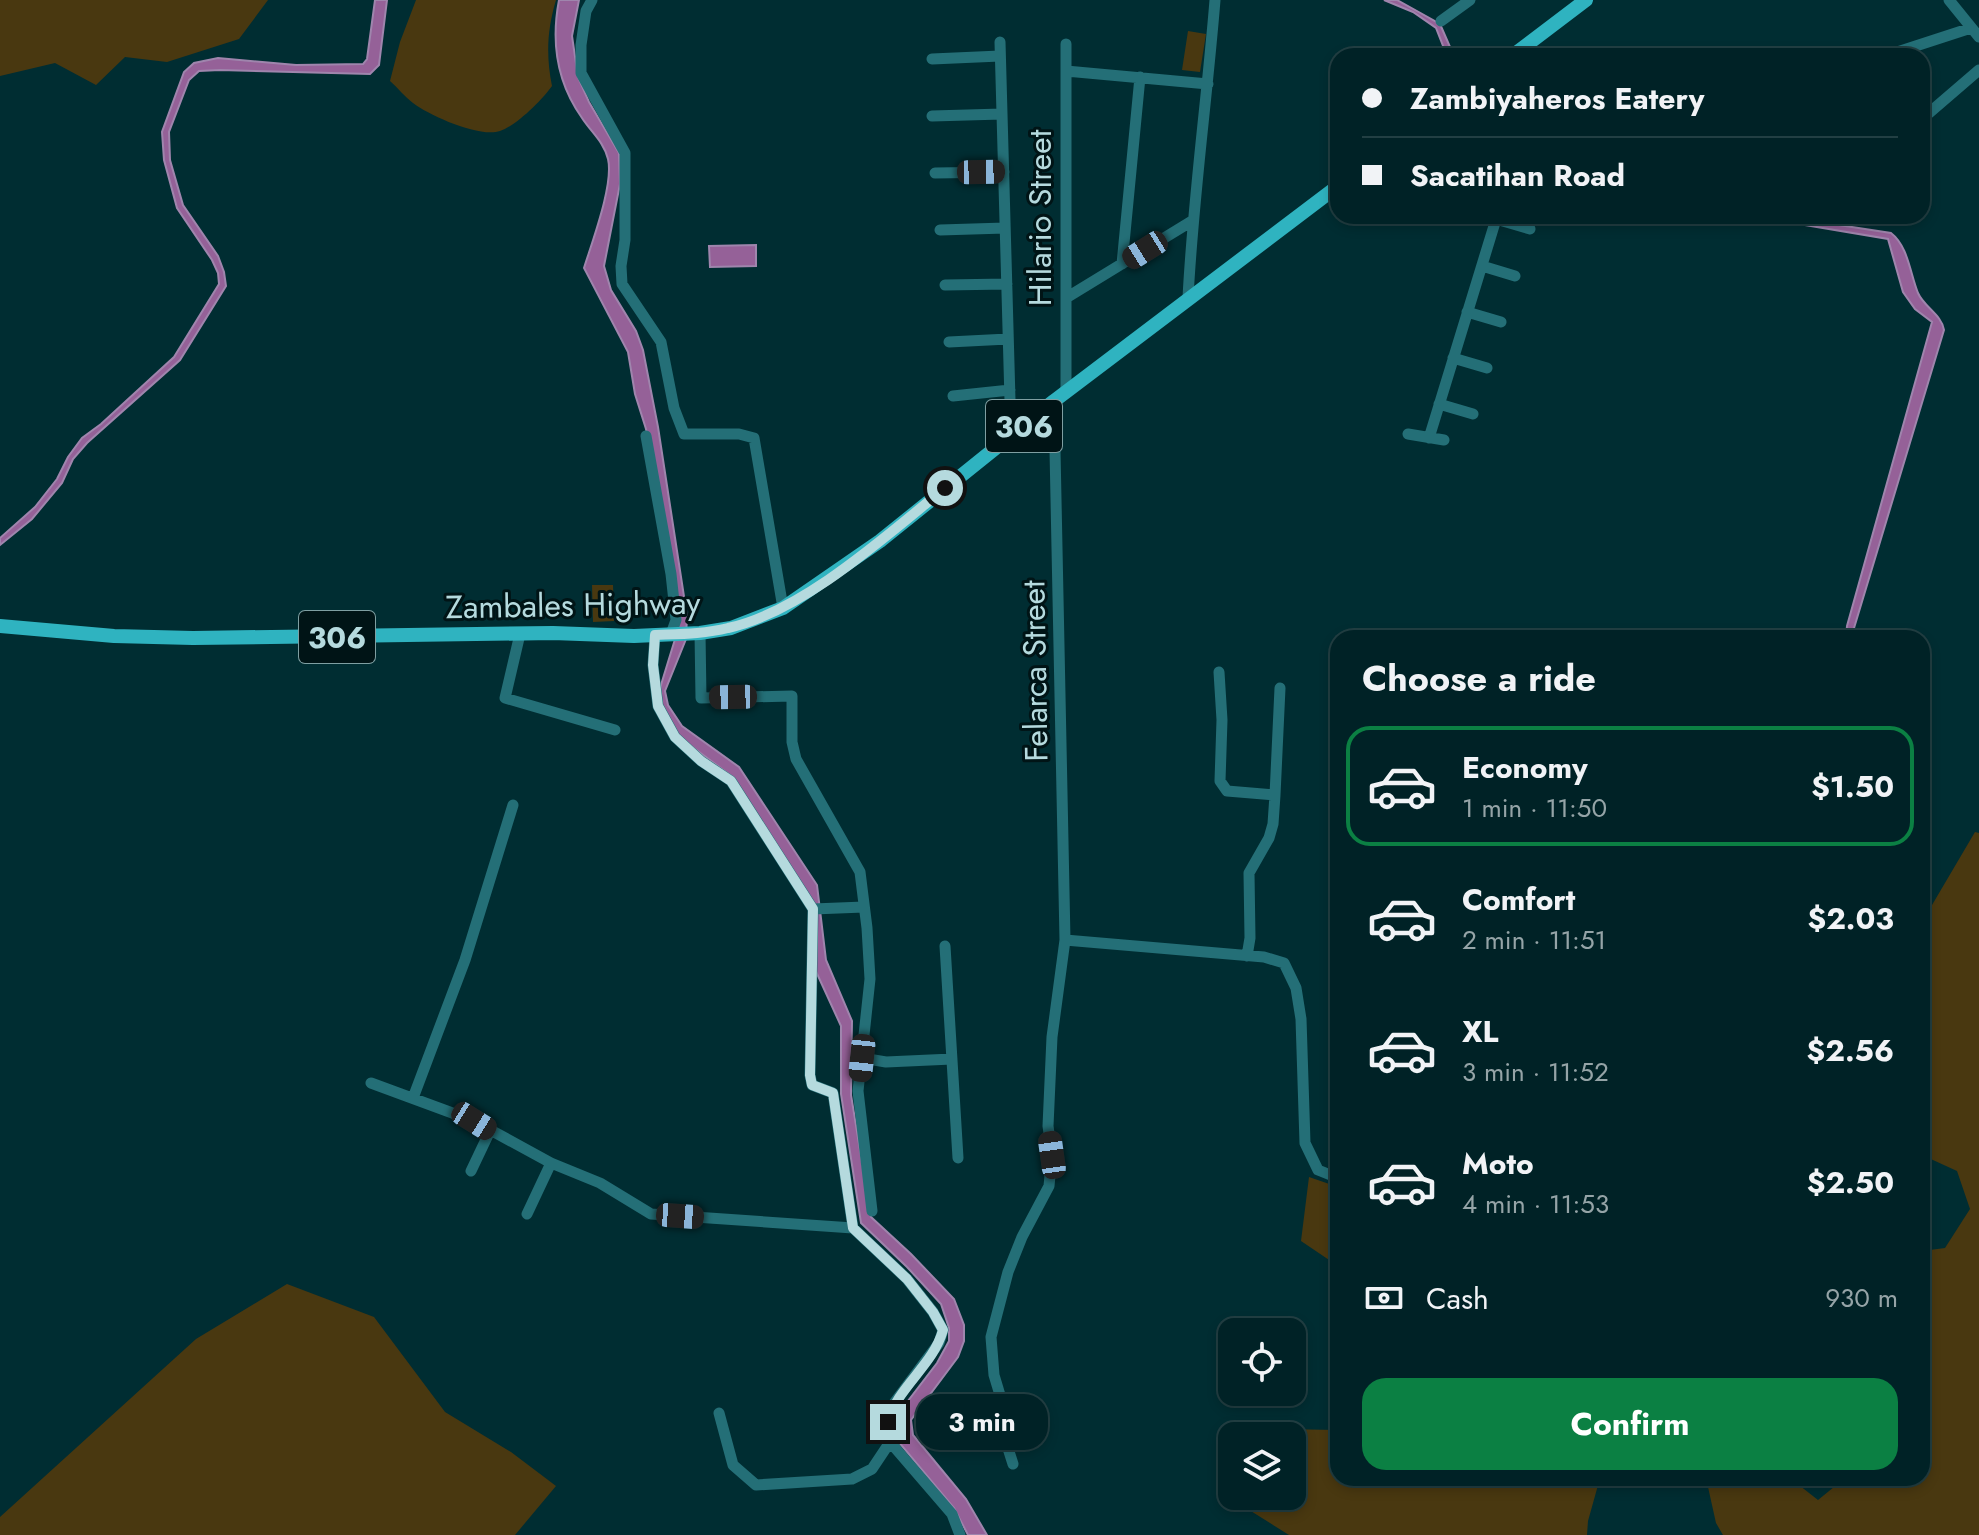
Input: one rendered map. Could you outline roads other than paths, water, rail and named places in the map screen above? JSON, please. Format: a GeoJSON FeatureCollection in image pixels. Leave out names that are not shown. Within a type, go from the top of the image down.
{"type":"FeatureCollection","features":[{"type":"Feature","properties":{"kind":"main road"},"geometry":{"type":"LineString","coordinates":[[1521,48],[1568,5],[1586,0]]}},
{"type":"Feature","properties":{"kind":"main road","name":"Zambales Highway"},"geometry":{"type":"LineString","coordinates":[[0,626],[114,636],[193,638],[655,635],[731,628],[783,608],[880,541],[1060,397],[1330,192]]}},
{"type":"Feature","properties":{"kind":"street"},"geometry":{"type":"LineString","coordinates":[[592,0],[586,11],[581,73],[625,153],[622,284],[661,342],[674,408],[684,434],[739,434],[754,438],[783,608]]}},
{"type":"Feature","properties":{"kind":"street"},"geometry":{"type":"LineString","coordinates":[[1188,298],[1192,221],[1215,0]]}},
{"type":"Feature","properties":{"kind":"street"},"geometry":{"type":"LineString","coordinates":[[1441,21],[1470,0]]}},
{"type":"Feature","properties":{"kind":"street"},"geometry":{"type":"LineString","coordinates":[[1916,48],[1975,33],[1949,0]]}},
{"type":"Feature","properties":{"kind":"street"},"geometry":{"type":"LineString","coordinates":[[1000,42],[1011,436]]}},
{"type":"Feature","properties":{"kind":"street","name":"Hilario Street"},"geometry":{"type":"LineString","coordinates":[[1060,397],[1066,298],[1066,44]]}},
{"type":"Feature","properties":{"kind":"street"},"geometry":{"type":"LineString","coordinates":[[932,59],[1000,56]]}},
{"type":"Feature","properties":{"kind":"street"},"geometry":{"type":"LineString","coordinates":[[1930,112],[1979,70]]}},
{"type":"Feature","properties":{"kind":"street"},"geometry":{"type":"LineString","coordinates":[[1066,71],[1208,84]]}},
{"type":"Feature","properties":{"kind":"street"},"geometry":{"type":"LineString","coordinates":[[1122,264],[1140,77]]}},
{"type":"Feature","properties":{"kind":"street"},"geometry":{"type":"LineString","coordinates":[[932,116],[1002,114]]}},
{"type":"Feature","properties":{"kind":"street"},"geometry":{"type":"LineString","coordinates":[[935,173],[1004,172]]}},
{"type":"Feature","properties":{"kind":"street"},"geometry":{"type":"LineString","coordinates":[[1066,298],[1192,221]]}},
{"type":"Feature","properties":{"kind":"street"},"geometry":{"type":"LineString","coordinates":[[1429,438],[1495,224]]}},
{"type":"Feature","properties":{"kind":"street"},"geometry":{"type":"LineString","coordinates":[[1516,224],[1530,229]]}},
{"type":"Feature","properties":{"kind":"street"},"geometry":{"type":"LineString","coordinates":[[940,230],[1005,228]]}},
{"type":"Feature","properties":{"kind":"street"},"geometry":{"type":"LineString","coordinates":[[1482,266],[1515,276]]}},
{"type":"Feature","properties":{"kind":"street"},"geometry":{"type":"LineString","coordinates":[[945,285],[1007,284]]}},
{"type":"Feature","properties":{"kind":"street"},"geometry":{"type":"LineString","coordinates":[[1467,312],[1501,322]]}},
{"type":"Feature","properties":{"kind":"street"},"geometry":{"type":"LineString","coordinates":[[949,342],[1008,339]]}},
{"type":"Feature","properties":{"kind":"street"},"geometry":{"type":"LineString","coordinates":[[1453,358],[1487,368]]}},
{"type":"Feature","properties":{"kind":"street"},"geometry":{"type":"LineString","coordinates":[[953,396],[1010,390]]}},
{"type":"Feature","properties":{"kind":"street","name":"Felarca Street"},"geometry":{"type":"LineString","coordinates":[[1013,1464],[994,1375],[991,1337],[1008,1272],[1022,1237],[1049,1186],[1052,1037],[1065,940],[1060,397]]}},
{"type":"Feature","properties":{"kind":"street"},"geometry":{"type":"LineString","coordinates":[[1439,404],[1473,414]]}},
{"type":"Feature","properties":{"kind":"street"},"geometry":{"type":"LineString","coordinates":[[1408,434],[1444,440]]}},
{"type":"Feature","properties":{"kind":"street"},"geometry":{"type":"LineString","coordinates":[[646,436],[671,574],[676,620],[673,634]]}},
{"type":"Feature","properties":{"kind":"street"},"geometry":{"type":"LineString","coordinates":[[697,633],[701,698],[792,696],[792,742],[796,759],[860,872],[870,979],[858,1091],[872,1211]]}},
{"type":"Feature","properties":{"kind":"street"},"geometry":{"type":"LineString","coordinates":[[520,634],[505,698],[615,730]]}},
{"type":"Feature","properties":{"kind":"street"},"geometry":{"type":"LineString","coordinates":[[655,635],[653,665],[658,706],[675,737],[701,761],[731,781],[813,909],[810,1075],[812,1085],[833,1093],[853,1228],[907,1279],[943,1330],[934,1352],[892,1406],[888,1422],[890,1442],[952,1514],[960,1535]]}},
{"type":"Feature","properties":{"kind":"street"},"geometry":{"type":"LineString","coordinates":[[1219,672],[1222,720],[1220,781],[1227,791],[1275,795]]}},
{"type":"Feature","properties":{"kind":"street"},"geometry":{"type":"LineString","coordinates":[[1247,956],[1250,938],[1249,873],[1269,838],[1274,816],[1280,688]]}},
{"type":"Feature","properties":{"kind":"street"},"geometry":{"type":"LineString","coordinates":[[1254,795],[1274,816]]}},
{"type":"Feature","properties":{"kind":"street"},"geometry":{"type":"LineString","coordinates":[[413,1098],[465,960],[513,805]]}},
{"type":"Feature","properties":{"kind":"street"},"geometry":{"type":"LineString","coordinates":[[813,909],[864,907]]}},
{"type":"Feature","properties":{"kind":"street"},"geometry":{"type":"LineString","coordinates":[[1065,940],[1150,945],[1284,963],[1296,988],[1301,1019],[1305,1143],[1318,1170],[1330,1175]]}},
{"type":"Feature","properties":{"kind":"street"},"geometry":{"type":"LineString","coordinates":[[945,946],[958,1158]]}},
{"type":"Feature","properties":{"kind":"street"},"geometry":{"type":"LineString","coordinates":[[862,1058],[886,1062],[952,1059]]}},
{"type":"Feature","properties":{"kind":"street"},"geometry":{"type":"LineString","coordinates":[[371,1083],[474,1121],[551,1163],[600,1183],[651,1214],[853,1228]]}},
{"type":"Feature","properties":{"kind":"street"},"geometry":{"type":"LineString","coordinates":[[471,1171],[490,1131]]}},
{"type":"Feature","properties":{"kind":"street"},"geometry":{"type":"LineString","coordinates":[[527,1214],[551,1163]]}},
{"type":"Feature","properties":{"kind":"street"},"geometry":{"type":"LineString","coordinates":[[719,1413],[733,1465],[756,1485],[852,1479],[872,1469],[890,1442]]}}]}
